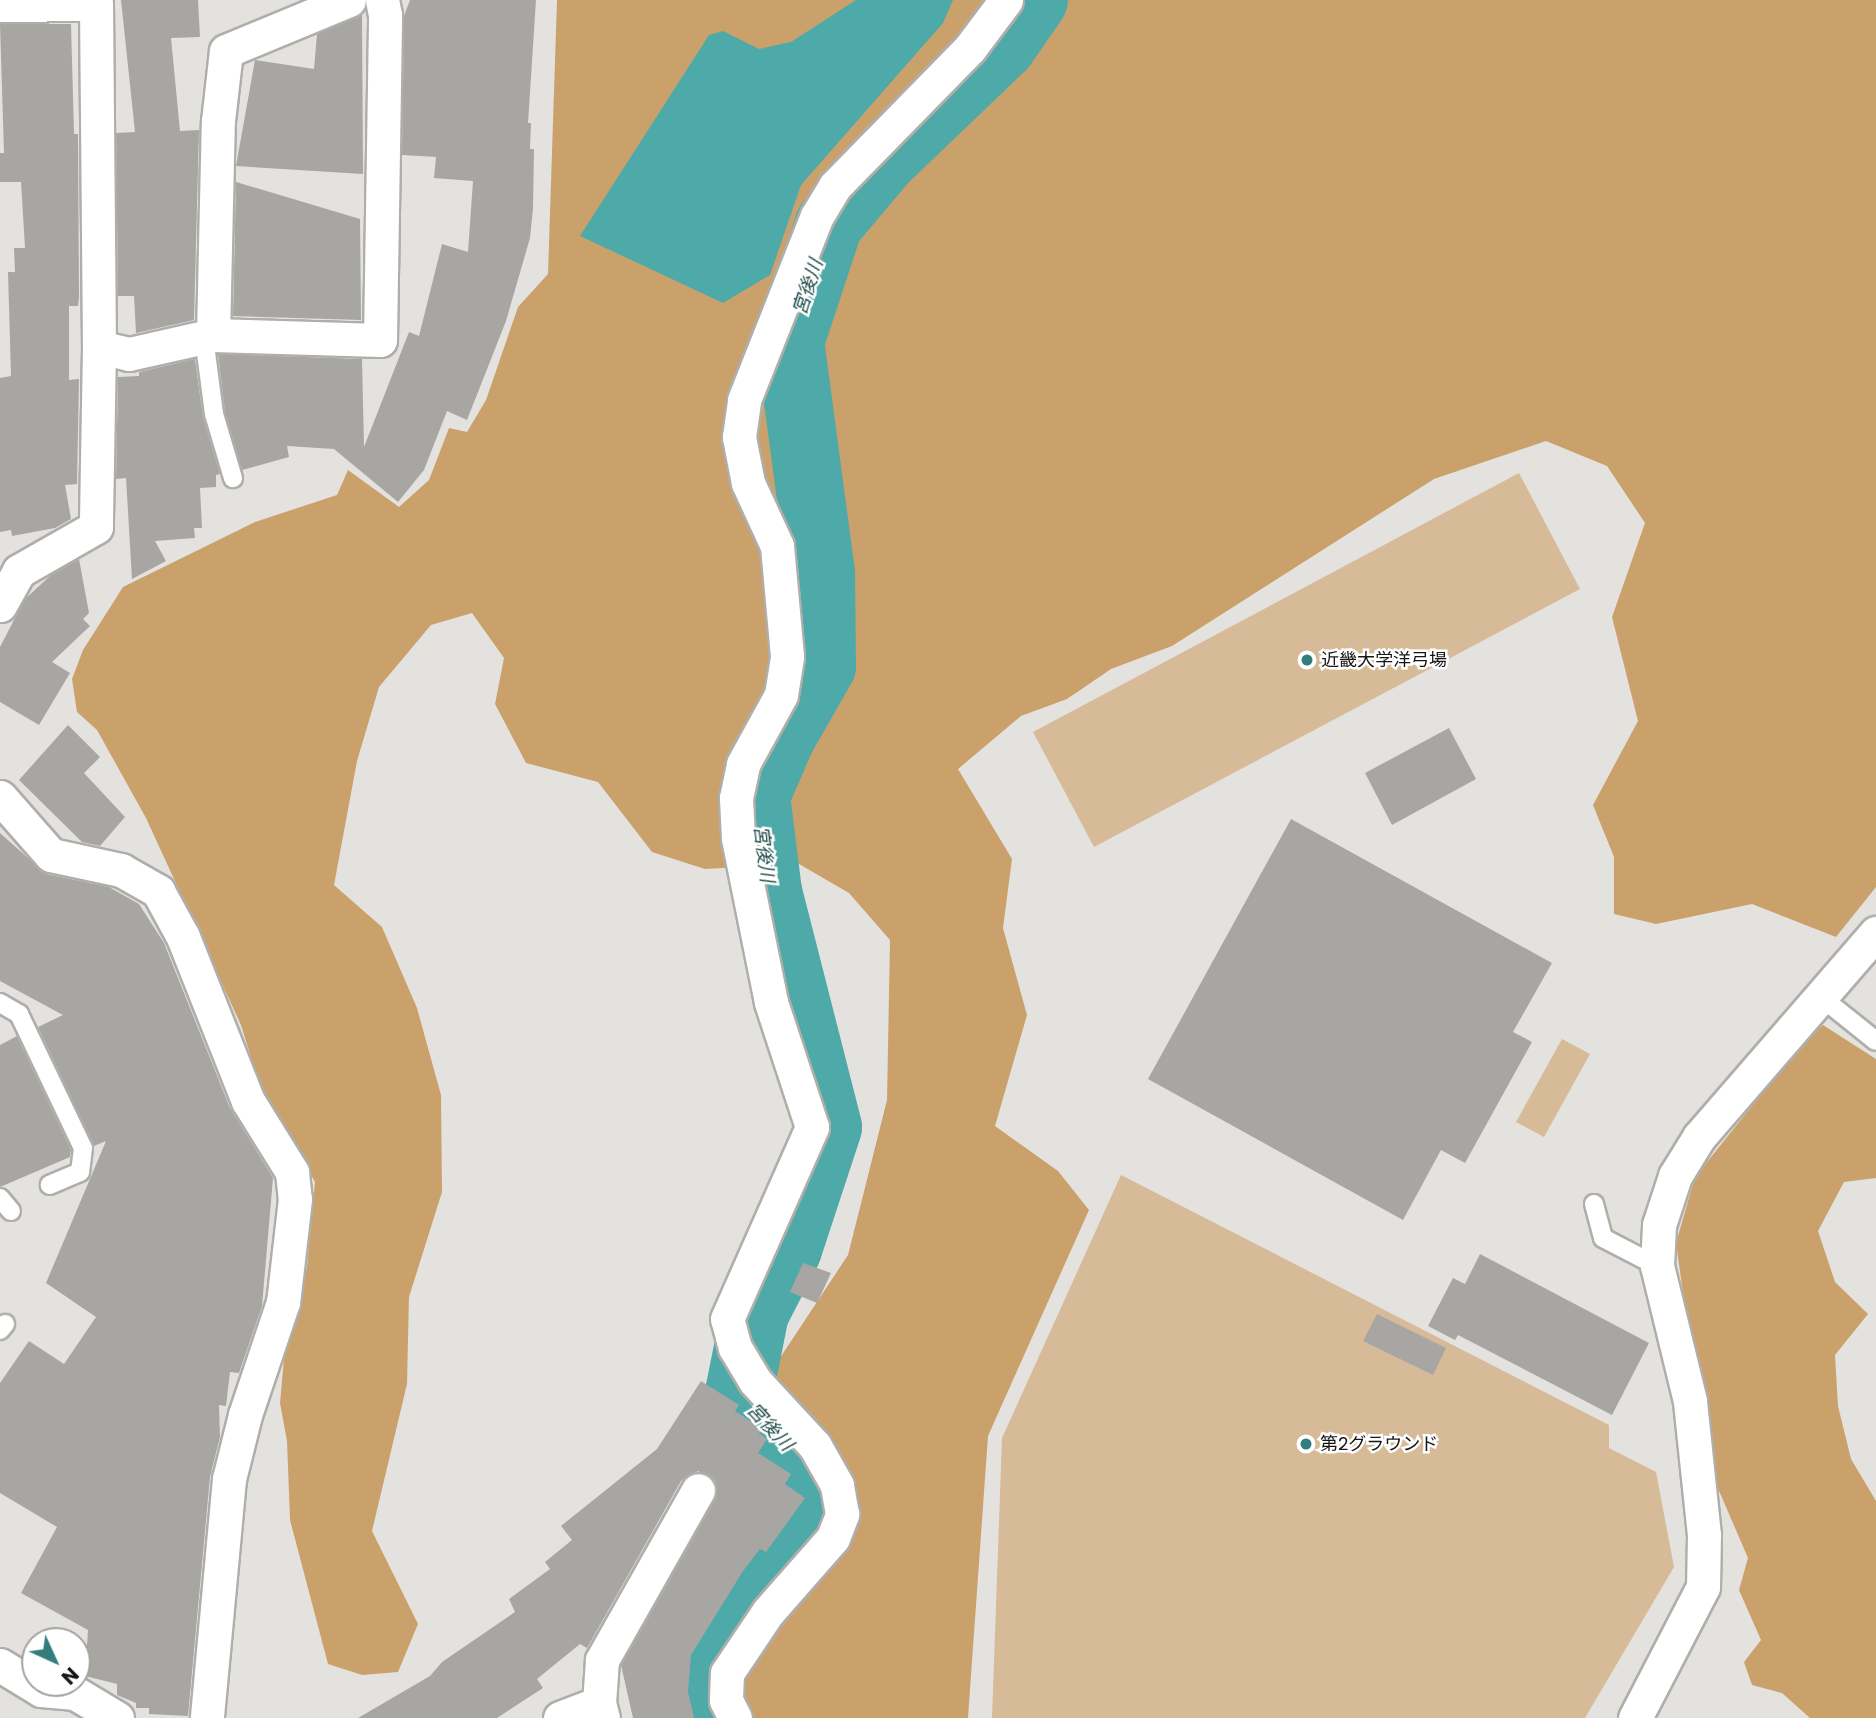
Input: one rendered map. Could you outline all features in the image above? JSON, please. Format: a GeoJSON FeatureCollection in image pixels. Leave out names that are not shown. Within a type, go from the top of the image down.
{"type":"FeatureCollection","features":[{"type":"Feature","properties":{"kind":"street"},"geometry":{"type":"LineString","coordinates":[[208,336],[218,121],[226,51],[349,0]]}},
{"type":"Feature","properties":{"kind":"street"},"geometry":{"type":"LineString","coordinates":[[99,347],[130,354],[208,336],[380,340],[385,15],[382,0]]}},
{"type":"Feature","properties":{"kind":"street"},"geometry":{"type":"LineString","coordinates":[[735,1718],[726,1700],[727,1673],[768,1612],[833,1538],[842,1514],[837,1485],[815,1446],[755,1381],[735,1348],[727,1319],[812,1127],[771,1002],[738,838],[736,798],[743,764],[781,695],[787,656],[777,546],[748,483],[739,437],[744,400],[817,216],[835,186],[970,48],[1006,0]]}},
{"type":"Feature","properties":{"kind":"street"},"geometry":{"type":"LineString","coordinates":[[0,5],[96,4],[99,347],[96,527],[19,571],[0,605]]}},
{"type":"Feature","properties":{"kind":"street"},"geometry":{"type":"LineString","coordinates":[[0,797],[51,855],[121,870],[158,891],[183,937],[248,1101],[292,1172],[295,1199],[283,1302],[244,1415],[229,1479],[207,1718]]}},
{"type":"Feature","properties":{"kind":"street"},"geometry":{"type":"LineString","coordinates":[[1635,1718],[1703,1587],[1704,1535],[1690,1401],[1657,1266],[1660,1225],[1671,1188],[1699,1137],[1876,933]]}},
{"type":"Feature","properties":{"kind":"street"},"geometry":{"type":"LineString","coordinates":[[560,1718],[601,1710],[602,1660],[698,1490]]}},
{"type":"Feature","properties":{"kind":"street"},"geometry":{"type":"LineString","coordinates":[[0,1665],[41,1690],[75,1693],[117,1718]]}},
{"type":"Feature","properties":{"kind":"lane"},"geometry":{"type":"LineString","coordinates":[[208,336],[214,414],[233,478]]}},
{"type":"Feature","properties":{"kind":"lane"},"geometry":{"type":"LineString","coordinates":[[1821,997],[1876,1041]]}},
{"type":"Feature","properties":{"kind":"lane"},"geometry":{"type":"LineString","coordinates":[[0,1003],[19,1014],[83,1149],[80,1172],[50,1185]]}},
{"type":"Feature","properties":{"kind":"lane"},"geometry":{"type":"LineString","coordinates":[[1594,1204],[1603,1238],[1657,1266]]}},
{"type":"Feature","properties":{"kind":"shaded area"},"geometry":{"type":"Polygon","coordinates":[[[557,0],[1876,0],[1876,887],[1836,937],[1752,904],[1656,924],[1614,914],[1614,857],[1593,805],[1638,721],[1612,617],[1645,523],[1607,466],[1546,441],[1434,479],[1172,646],[1111,669],[1067,699],[1021,716],[958,769],[1012,859],[1003,928],[1027,1015],[995,1126],[1058,1171],[1089,1210],[988,1436],[968,1718],[751,1718],[737,1690],[742,1671],[793,1604],[846,1549],[853,1525],[848,1481],[772,1370],[848,1255],[887,1100],[890,940],[849,893],[799,864],[705,869],[652,852],[598,782],[526,763],[495,704],[504,658],[472,613],[431,625],[379,687],[357,761],[334,885],[382,927],[417,1008],[441,1095],[442,1192],[409,1297],[407,1384],[372,1531],[418,1624],[398,1672],[362,1675],[328,1664],[290,1520],[287,1441],[280,1403],[284,1359],[307,1267],[315,1182],[258,1080],[241,1025],[146,818],[97,730],[77,712],[72,679],[83,650],[123,587],[255,522],[337,495],[348,470],[399,507],[429,480],[449,428],[467,432],[486,400],[518,307],[548,274],[557,0]]]}},
{"type":"Feature","properties":{"kind":"shaded area","name":"近畿大学洋弓場"},"geometry":{"type":"Polygon","coordinates":[[[1519,473],[1580,589],[1094,847],[1033,732],[1519,473]]]}},
{"type":"Feature","properties":{"kind":"shaded area"},"geometry":{"type":"Polygon","coordinates":[[[1823,1025],[1876,1059],[1876,1178],[1844,1182],[1818,1231],[1835,1282],[1868,1314],[1835,1355],[1838,1406],[1851,1459],[1876,1501],[1876,1718],[1810,1718],[1782,1693],[1752,1685],[1744,1662],[1761,1640],[1739,1590],[1748,1558],[1707,1463],[1676,1243],[1695,1177],[1800,1046],[1823,1025]]]}},
{"type":"Feature","properties":{"kind":"shaded area"},"geometry":{"type":"Polygon","coordinates":[[[1562,1039],[1590,1054],[1544,1137],[1516,1122],[1562,1039]]]}},
{"type":"Feature","properties":{"kind":"shaded area","name":"第2グラウンド"},"geometry":{"type":"Polygon","coordinates":[[[1121,1175],[1609,1425],[1609,1448],[1656,1472],[1674,1567],[1585,1718],[992,1718],[1002,1438],[1121,1175]]]}},
{"type":"Feature","properties":{"kind":"water"},"geometry":{"type":"Polygon","coordinates":[[[856,0],[953,0],[943,23],[801,185],[770,275],[723,303],[580,236],[709,35],[723,31],[759,49],[791,42],[856,0]]]}},
{"type":"Feature","properties":{"kind":"building"},"geometry":{"type":"Polygon","coordinates":[[[121,0],[198,0],[200,37],[171,38],[180,131],[199,130],[194,320],[136,333],[134,296],[118,296],[116,133],[135,132],[121,0]]]}},
{"type":"Feature","properties":{"kind":"building"},"geometry":{"type":"Polygon","coordinates":[[[410,0],[536,0],[528,123],[531,123],[530,149],[534,149],[533,208],[530,238],[506,321],[467,420],[447,411],[424,470],[398,502],[334,449],[287,446],[289,457],[242,470],[225,412],[218,354],[362,359],[364,447],[409,332],[419,336],[442,244],[468,252],[473,181],[434,178],[436,157],[402,155],[404,16],[410,0]]]}},
{"type":"Feature","properties":{"kind":"building"},"geometry":{"type":"Polygon","coordinates":[[[362,13],[363,174],[236,166],[255,60],[314,69],[317,34],[362,13]]]}},
{"type":"Feature","properties":{"kind":"building"},"geometry":{"type":"Polygon","coordinates":[[[0,24],[71,24],[74,134],[78,134],[79,297],[78,306],[69,306],[69,380],[79,379],[77,484],[65,485],[71,519],[55,528],[12,536],[11,530],[0,532],[0,378],[11,376],[8,272],[15,272],[14,248],[25,248],[21,182],[0,182],[0,153],[4,153],[0,24]]]}},
{"type":"Feature","properties":{"kind":"building"},"geometry":{"type":"Polygon","coordinates":[[[236,182],[360,219],[361,320],[233,316],[236,182]]]}},
{"type":"Feature","properties":{"kind":"building"},"geometry":{"type":"Polygon","coordinates":[[[195,359],[203,417],[220,474],[216,475],[216,487],[200,488],[202,528],[194,528],[195,538],[155,541],[166,561],[132,579],[126,478],[116,479],[118,377],[139,376],[139,372],[195,359]]]}},
{"type":"Feature","properties":{"kind":"building"},"geometry":{"type":"Polygon","coordinates":[[[79,559],[89,613],[83,619],[90,626],[52,662],[70,673],[39,725],[0,702],[0,647],[25,599],[51,575],[79,559]]]}},
{"type":"Feature","properties":{"kind":"building"},"geometry":{"type":"Polygon","coordinates":[[[68,725],[100,757],[84,773],[125,817],[100,846],[82,842],[19,780],[68,725]]]}},
{"type":"Feature","properties":{"kind":"building"},"geometry":{"type":"Polygon","coordinates":[[[1449,728],[1476,779],[1392,825],[1365,773],[1449,728]]]}},
{"type":"Feature","properties":{"kind":"building"},"geometry":{"type":"Polygon","coordinates":[[[1291,819],[1552,963],[1513,1032],[1532,1042],[1465,1163],[1441,1150],[1403,1220],[1148,1079],[1291,819]]]}},
{"type":"Feature","properties":{"kind":"building"},"geometry":{"type":"Polygon","coordinates":[[[0,833],[46,874],[109,887],[139,904],[164,943],[230,1108],[273,1178],[262,1306],[239,1373],[230,1372],[226,1406],[219,1405],[220,1437],[210,1477],[188,1716],[149,1714],[149,1708],[136,1708],[136,1703],[117,1695],[117,1684],[91,1678],[91,1627],[83,1627],[21,1593],[57,1527],[0,1493],[0,1383],[29,1341],[64,1364],[96,1317],[46,1283],[106,1141],[94,1146],[38,1027],[63,1015],[0,981],[0,833]]]}},
{"type":"Feature","properties":{"kind":"building"},"geometry":{"type":"Polygon","coordinates":[[[17,1036],[71,1150],[70,1157],[0,1187],[0,1045],[17,1036]]]}},
{"type":"Feature","properties":{"kind":"building"},"geometry":{"type":"Polygon","coordinates":[[[1480,1254],[1649,1343],[1612,1415],[1458,1335],[1455,1340],[1428,1326],[1453,1278],[1465,1284],[1480,1254]]]}},
{"type":"Feature","properties":{"kind":"building"},"geometry":{"type":"Polygon","coordinates":[[[803,1263],[831,1273],[817,1303],[790,1292],[803,1263]]]}},
{"type":"Feature","properties":{"kind":"building"},"geometry":{"type":"Polygon","coordinates":[[[1377,1314],[1446,1348],[1433,1375],[1363,1341],[1377,1314]]]}},
{"type":"Feature","properties":{"kind":"building"},"geometry":{"type":"Polygon","coordinates":[[[701,1381],[739,1405],[735,1411],[762,1429],[759,1433],[767,1439],[758,1453],[791,1474],[785,1484],[805,1498],[766,1552],[760,1549],[743,1571],[691,1655],[688,1692],[694,1718],[633,1718],[621,1665],[715,1499],[715,1481],[698,1471],[681,1481],[587,1648],[580,1644],[537,1679],[543,1688],[497,1718],[358,1718],[430,1676],[442,1662],[515,1612],[509,1599],[550,1569],[545,1562],[572,1540],[561,1526],[657,1449],[701,1381]]]}},
{"type":"Feature","properties":{"kind":"waterway","name":"宮後川"},"geometry":{"type":"LineString","coordinates":[[714,1718],[706,1673],[735,1620],[786,1562],[820,1531],[821,1495],[790,1445],[739,1393],[755,1313],[788,1249],[828,1127],[768,892],[756,796],[781,738],[822,666],[821,573],[790,342],[829,224],[883,160],[1002,46],[1034,0]]}},
{"type":"Feature","properties":{"kind":"place","name":"近畿大学洋弓場"},"geometry":{"type":"Point","coordinates":[1307,660]}},
{"type":"Feature","properties":{"kind":"place","name":"第2グラウンド"},"geometry":{"type":"Point","coordinates":[1306,1444]}}]}
